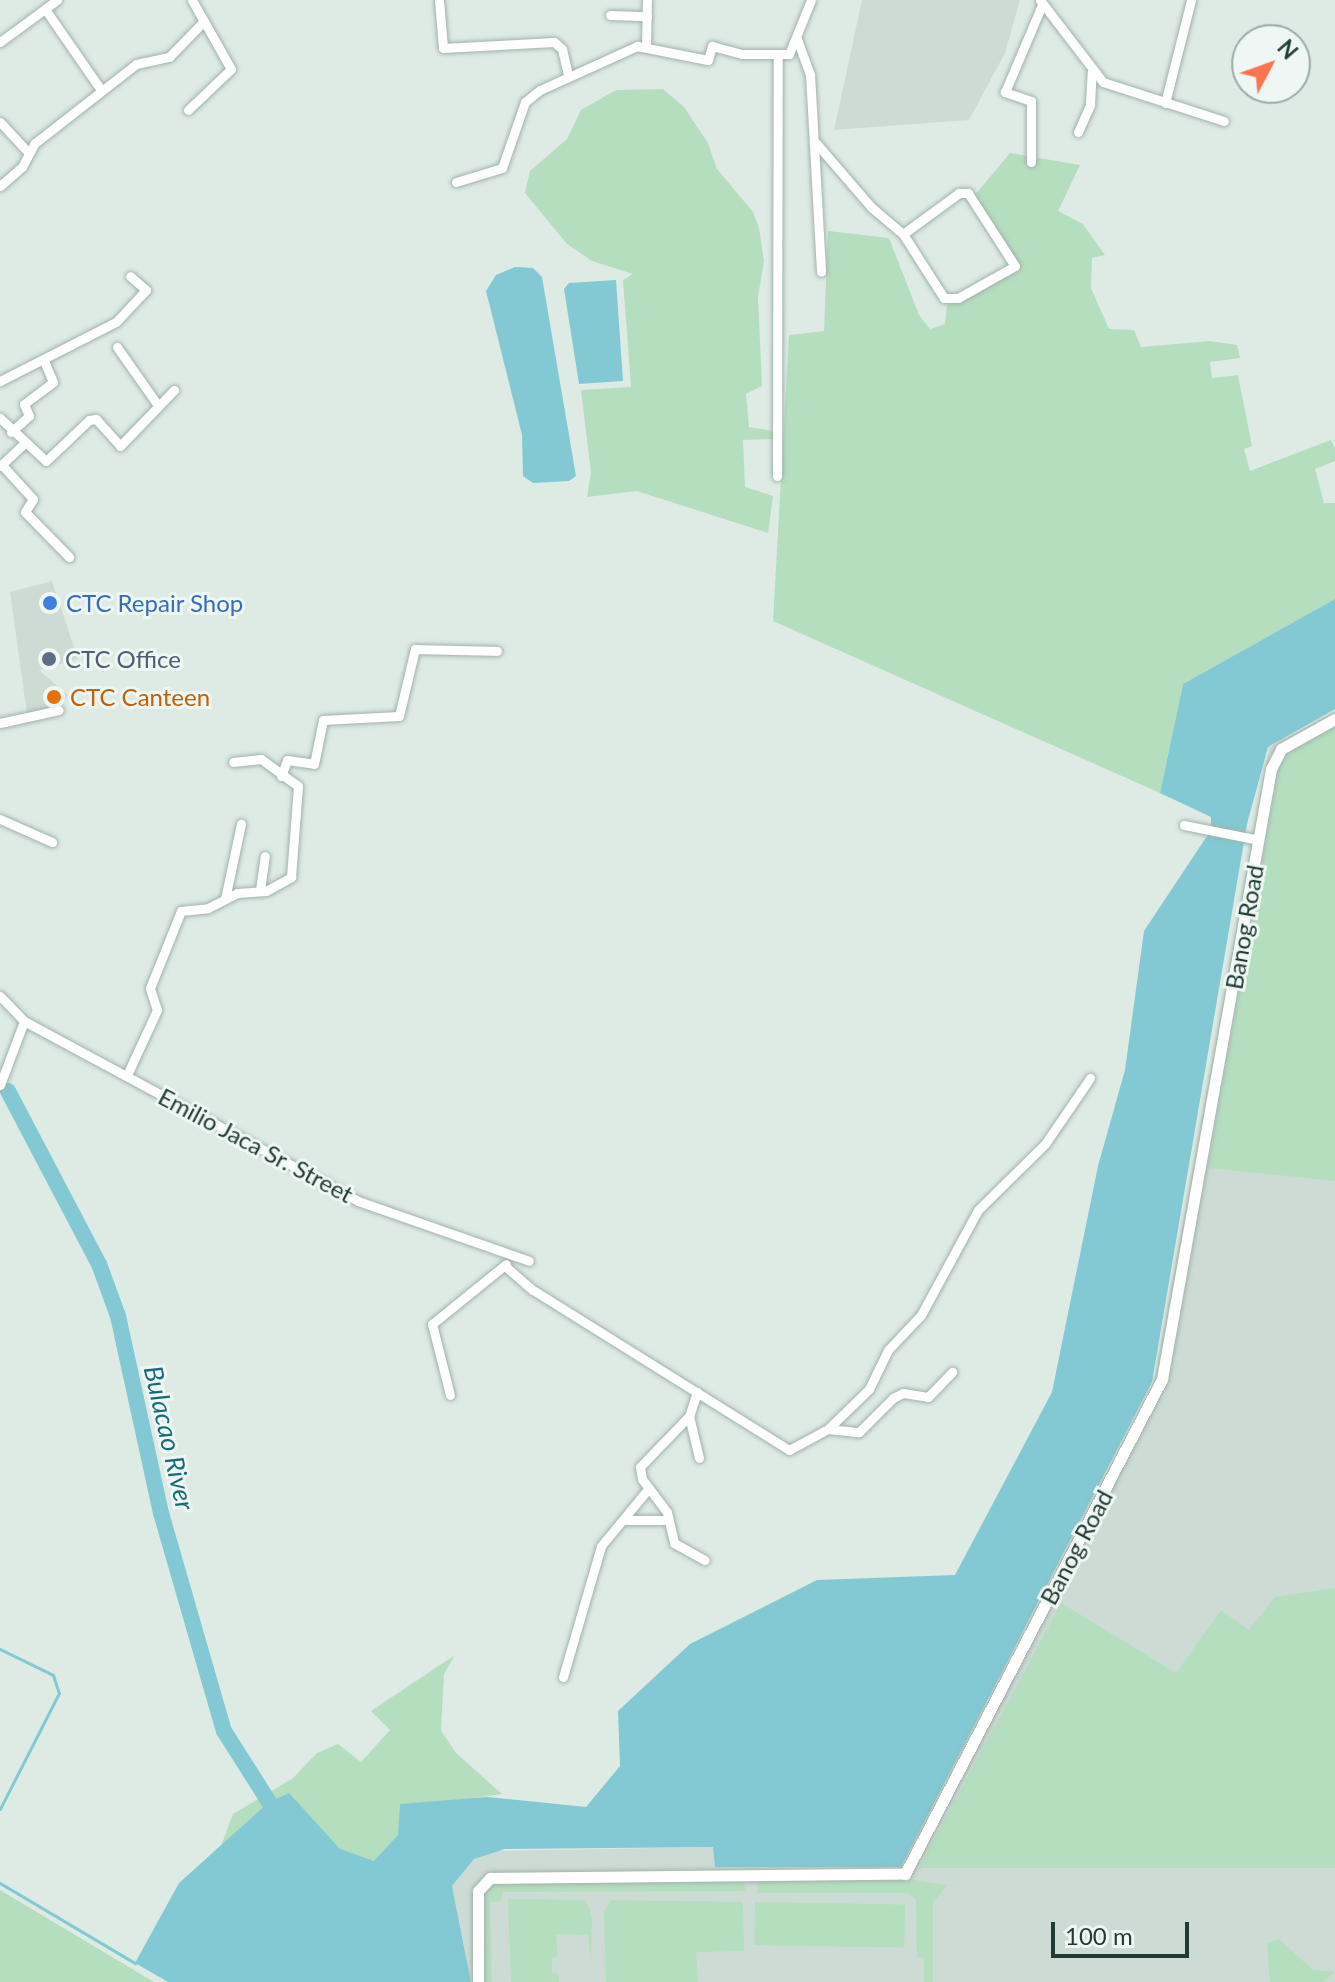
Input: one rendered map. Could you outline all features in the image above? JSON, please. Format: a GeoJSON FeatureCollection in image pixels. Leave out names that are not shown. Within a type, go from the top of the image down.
{"type":"FeatureCollection","features":[{"type":"Feature","properties":{"kind":"street"},"geometry":{"type":"LineString","coordinates":[[0,42],[57,0]]}},
{"type":"Feature","properties":{"kind":"street"},"geometry":{"type":"LineString","coordinates":[[188,110],[231,69],[192,0]]}},
{"type":"Feature","properties":{"kind":"street"},"geometry":{"type":"LineString","coordinates":[[439,0],[443,48],[559,43],[568,76]]}},
{"type":"Feature","properties":{"kind":"street"},"geometry":{"type":"LineString","coordinates":[[646,47],[647,0]]}},
{"type":"Feature","properties":{"kind":"street"},"geometry":{"type":"LineString","coordinates":[[456,182],[502,168],[525,102],[568,76],[630,48],[646,47],[708,60],[712,46],[778,58],[792,52],[811,0]]}},
{"type":"Feature","properties":{"kind":"street"},"geometry":{"type":"LineString","coordinates":[[1165,103],[1191,0]]}},
{"type":"Feature","properties":{"kind":"street"},"geometry":{"type":"LineString","coordinates":[[1041,2],[1092,72],[1103,82],[1224,121]]}},
{"type":"Feature","properties":{"kind":"street"},"geometry":{"type":"LineString","coordinates":[[1031,162],[1031,101],[1005,92],[1041,2]]}},
{"type":"Feature","properties":{"kind":"street"},"geometry":{"type":"LineString","coordinates":[[45,9],[101,90]]}},
{"type":"Feature","properties":{"kind":"street"},"geometry":{"type":"LineString","coordinates":[[610,15],[647,16]]}},
{"type":"Feature","properties":{"kind":"street"},"geometry":{"type":"LineString","coordinates":[[0,186],[22,167],[28,152],[101,90],[136,64],[169,57],[204,21]]}},
{"type":"Feature","properties":{"kind":"street"},"geometry":{"type":"LineString","coordinates":[[797,39],[810,74],[821,272]]}},
{"type":"Feature","properties":{"kind":"street"},"geometry":{"type":"LineString","coordinates":[[777,476],[778,58]]}},
{"type":"Feature","properties":{"kind":"street"},"geometry":{"type":"LineString","coordinates":[[1078,132],[1090,105],[1092,72]]}},
{"type":"Feature","properties":{"kind":"street"},"geometry":{"type":"LineString","coordinates":[[0,122],[28,152]]}},
{"type":"Feature","properties":{"kind":"street"},"geometry":{"type":"LineString","coordinates":[[816,143],[871,207],[903,234],[948,300],[1015,266],[968,193],[959,193],[903,234]]}},
{"type":"Feature","properties":{"kind":"street"},"geometry":{"type":"LineString","coordinates":[[0,381],[116,322],[144,296],[146,290],[130,276]]}},
{"type":"Feature","properties":{"kind":"street"},"geometry":{"type":"LineString","coordinates":[[117,347],[157,404]]}},
{"type":"Feature","properties":{"kind":"street"},"geometry":{"type":"LineString","coordinates":[[11,432],[29,416],[24,404],[53,382],[44,361]]}},
{"type":"Feature","properties":{"kind":"street"},"geometry":{"type":"LineString","coordinates":[[0,418],[11,432],[46,461],[96,419],[120,446],[157,404],[174,390]]}},
{"type":"Feature","properties":{"kind":"street"},"geometry":{"type":"LineString","coordinates":[[24,444],[1,466],[33,499],[25,512],[69,557]]}},
{"type":"Feature","properties":{"kind":"street"},"geometry":{"type":"LineString","coordinates":[[281,776],[287,760],[312,767],[323,720],[399,716],[415,649],[497,651]]}},
{"type":"Feature","properties":{"kind":"street"},"geometry":{"type":"LineString","coordinates":[[0,723],[59,710]]}},
{"type":"Feature","properties":{"kind":"street","name":"Banog Road"},"geometry":{"type":"LineString","coordinates":[[478,1982],[478,1891],[490,1878],[905,1874],[1162,1379],[1253,839],[1276,755],[1335,719]]}},
{"type":"Feature","properties":{"kind":"street"},"geometry":{"type":"LineString","coordinates":[[127,1075],[157,1010],[150,988],[178,915],[288,881],[293,871],[299,789],[261,759],[233,762]]}},
{"type":"Feature","properties":{"kind":"street"},"geometry":{"type":"LineString","coordinates":[[0,819],[52,842]]}},
{"type":"Feature","properties":{"kind":"street"},"geometry":{"type":"LineString","coordinates":[[225,899],[241,824]]}},
{"type":"Feature","properties":{"kind":"street"},"geometry":{"type":"LineString","coordinates":[[1184,825],[1253,839]]}},
{"type":"Feature","properties":{"kind":"street"},"geometry":{"type":"LineString","coordinates":[[260,890],[265,856]]}},
{"type":"Feature","properties":{"kind":"street","name":"Emilio Jaca Sr. Street"},"geometry":{"type":"LineString","coordinates":[[0,996],[24,1021],[358,1201],[507,1262],[529,1261]]}},
{"type":"Feature","properties":{"kind":"street"},"geometry":{"type":"LineString","coordinates":[[0,1085],[24,1021]]}},
{"type":"Feature","properties":{"kind":"street"},"geometry":{"type":"LineString","coordinates":[[450,1395],[432,1324],[507,1262],[533,1290],[697,1392],[781,1450],[828,1429],[869,1389],[888,1350],[921,1315],[978,1210],[1045,1144],[1090,1078]]}},
{"type":"Feature","properties":{"kind":"street"},"geometry":{"type":"LineString","coordinates":[[828,1429],[859,1432],[893,1398],[903,1393],[928,1397],[952,1372]]}},
{"type":"Feature","properties":{"kind":"street"},"geometry":{"type":"LineString","coordinates":[[697,1392],[689,1416],[640,1467],[668,1520],[674,1543],[705,1560]]}},
{"type":"Feature","properties":{"kind":"street"},"geometry":{"type":"LineString","coordinates":[[689,1416],[699,1458]]}},
{"type":"Feature","properties":{"kind":"street"},"geometry":{"type":"LineString","coordinates":[[563,1677],[589,1602],[594,1562],[605,1539],[625,1520],[649,1488]]}},
{"type":"Feature","properties":{"kind":"street"},"geometry":{"type":"LineString","coordinates":[[625,1520],[668,1520]]}},
{"type":"Feature","properties":{"kind":"shaded area"},"geometry":{"type":"Polygon","coordinates":[[[862,0],[1020,0],[1005,53],[969,120],[834,130],[862,0]]]}},
{"type":"Feature","properties":{"kind":"shaded area"},"geometry":{"type":"Polygon","coordinates":[[[52,581],[78,659],[39,670],[68,695],[59,707],[27,714],[10,592],[52,581]]]}},
{"type":"Feature","properties":{"kind":"shaded area"},"geometry":{"type":"Polygon","coordinates":[[[1335,712],[1335,1982],[471,1982],[452,1886],[474,1859],[492,1851],[713,1847],[716,1867],[901,1867],[1154,1382],[1269,747],[1335,712]]]}},
{"type":"Feature","properties":{"kind":"green space"},"geometry":{"type":"Polygon","coordinates":[[[663,89],[684,107],[708,143],[717,169],[753,212],[759,228],[764,261],[758,297],[762,386],[746,394],[749,427],[774,431],[775,439],[743,440],[745,487],[773,496],[768,533],[637,491],[587,497],[591,473],[581,390],[631,387],[623,280],[633,274],[592,261],[567,244],[525,193],[530,171],[567,139],[581,110],[616,90],[663,89]]]}},
{"type":"Feature","properties":{"kind":"green space"},"geometry":{"type":"Polygon","coordinates":[[[1010,153],[1080,165],[1058,211],[1083,224],[1105,255],[1092,258],[1091,288],[1109,329],[1134,330],[1141,347],[1210,341],[1237,345],[1240,358],[1210,362],[1212,378],[1238,375],[1252,446],[1244,449],[1250,471],[1331,440],[1335,449],[1335,461],[1315,469],[1324,503],[1335,503],[1335,599],[1183,684],[1160,793],[773,621],[789,335],[824,331],[828,231],[889,238],[919,315],[930,329],[945,324],[947,305],[1020,271],[974,196],[1010,153]]]}},
{"type":"Feature","properties":{"kind":"green space"},"geometry":{"type":"Polygon","coordinates":[[[1335,726],[1335,1181],[1208,1168],[1280,764],[1296,748],[1335,726]]]}},
{"type":"Feature","properties":{"kind":"green space"},"geometry":{"type":"Polygon","coordinates":[[[1335,1588],[1335,1868],[919,1868],[1061,1603],[1176,1673],[1221,1610],[1249,1630],[1275,1597],[1335,1588]]]}},
{"type":"Feature","properties":{"kind":"green space"},"geometry":{"type":"Polygon","coordinates":[[[455,1655],[444,1674],[441,1730],[456,1753],[502,1794],[412,1807],[390,1861],[211,1873],[233,1814],[293,1778],[317,1753],[338,1744],[361,1762],[390,1730],[371,1711],[455,1655]]]}},
{"type":"Feature","properties":{"kind":"green space"},"geometry":{"type":"Polygon","coordinates":[[[744,1879],[745,1891],[503,1892],[501,1901],[490,1902],[492,1982],[484,1982],[482,1894],[495,1882],[744,1879]]]}},
{"type":"Feature","properties":{"kind":"green space"},"geometry":{"type":"Polygon","coordinates":[[[757,1879],[908,1879],[947,1885],[933,1903],[933,1982],[924,1982],[924,1958],[917,1957],[916,1899],[907,1893],[757,1893],[757,1879]]]}},
{"type":"Feature","properties":{"kind":"green space"},"geometry":{"type":"Polygon","coordinates":[[[0,1890],[154,1982],[0,1982],[0,1890]]]}},
{"type":"Feature","properties":{"kind":"green space"},"geometry":{"type":"Polygon","coordinates":[[[508,1899],[586,1900],[592,1917],[591,1963],[588,1935],[556,1934],[558,1957],[552,1958],[552,1973],[559,1974],[559,1982],[511,1982],[508,1899]]]}},
{"type":"Feature","properties":{"kind":"green space"},"geometry":{"type":"Polygon","coordinates":[[[611,1900],[743,1902],[744,1951],[696,1952],[698,1982],[606,1982],[604,1912],[611,1900]]]}},
{"type":"Feature","properties":{"kind":"green space"},"geometry":{"type":"Polygon","coordinates":[[[755,1902],[905,1905],[904,1948],[754,1945],[755,1902]]]}},
{"type":"Feature","properties":{"kind":"green space"},"geometry":{"type":"Polygon","coordinates":[[[1279,1939],[1313,1970],[1335,1972],[1323,1982],[1270,1982],[1267,1943],[1279,1939]]]}},
{"type":"Feature","properties":{"kind":"water"},"geometry":{"type":"Polygon","coordinates":[[[515,267],[533,268],[542,277],[576,476],[569,481],[533,483],[523,476],[522,435],[486,291],[496,275],[515,267]]]}},
{"type":"Feature","properties":{"kind":"water"},"geometry":{"type":"Polygon","coordinates":[[[616,280],[623,381],[579,384],[564,289],[569,283],[616,280]]]}},
{"type":"Feature","properties":{"kind":"water"},"geometry":{"type":"Polygon","coordinates":[[[1335,599],[1335,709],[1268,747],[1247,824],[1152,1382],[901,1867],[715,1867],[713,1847],[505,1849],[474,1859],[452,1886],[471,1982],[168,1982],[135,1963],[179,1883],[269,1802],[289,1793],[340,1849],[374,1861],[398,1835],[400,1804],[487,1797],[586,1807],[620,1766],[618,1711],[690,1644],[817,1580],[955,1575],[1052,1392],[1098,1166],[1125,1070],[1144,931],[1211,830],[1211,817],[1160,793],[1183,684],[1335,599]]]}},
{"type":"Feature","properties":{"kind":"waterway","name":"Bulacao River"},"geometry":{"type":"LineString","coordinates":[[8,1091],[99,1264],[118,1316],[161,1513],[224,1731],[269,1802]]}},
{"type":"Feature","properties":{"kind":"waterway"},"geometry":{"type":"LineString","coordinates":[[0,1649],[53,1675],[59,1693],[0,1809]]}},
{"type":"Feature","properties":{"kind":"waterway"},"geometry":{"type":"LineString","coordinates":[[0,1883],[135,1963]]}},
{"type":"Feature","properties":{"kind":"place","name":"CTC Repair Shop"},"geometry":{"type":"Point","coordinates":[50,603]}},
{"type":"Feature","properties":{"kind":"place","name":"CTC Office"},"geometry":{"type":"Point","coordinates":[49,659]}},
{"type":"Feature","properties":{"kind":"place","name":"CTC Canteen"},"geometry":{"type":"Point","coordinates":[54,697]}}]}
